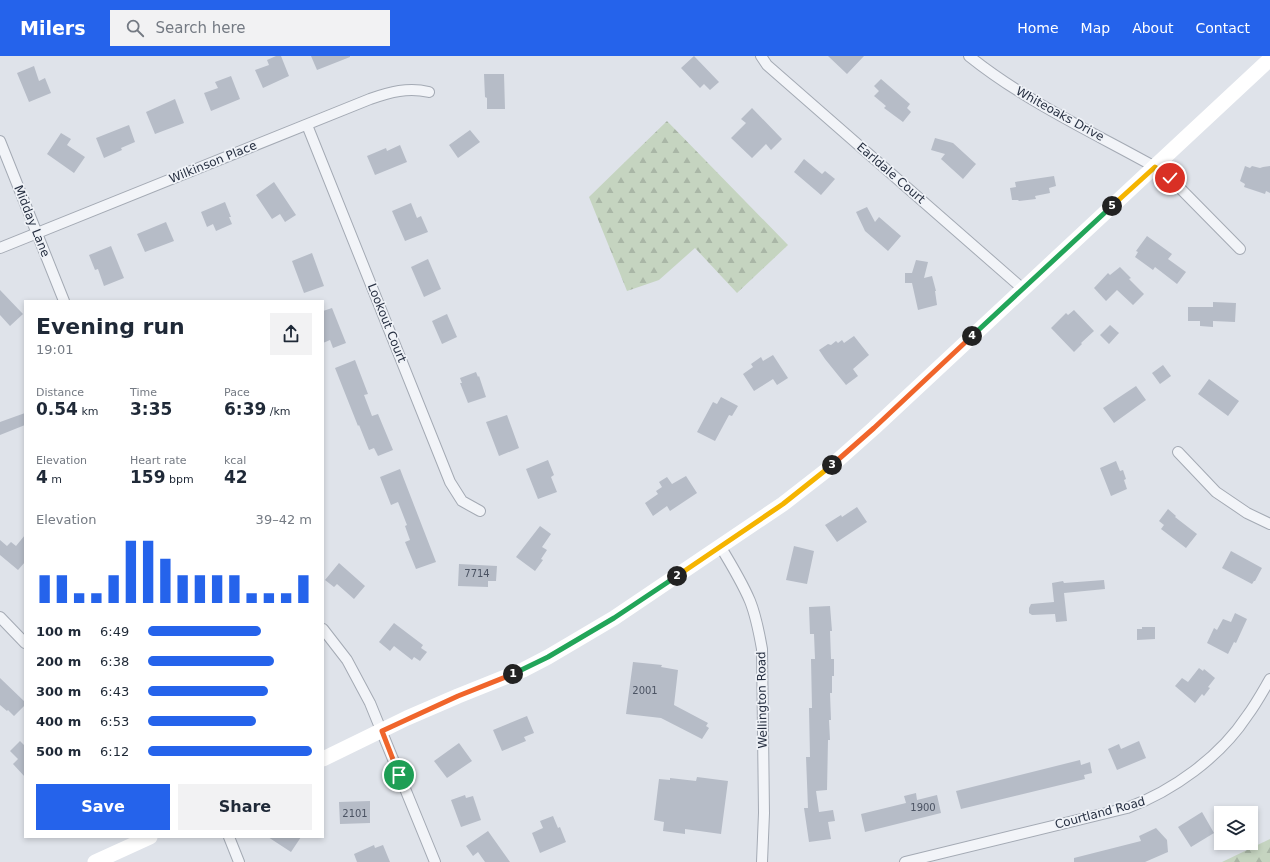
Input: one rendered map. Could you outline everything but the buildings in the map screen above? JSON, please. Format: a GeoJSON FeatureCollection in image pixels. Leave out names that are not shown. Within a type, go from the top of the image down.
{"type":"FeatureCollection","features":[{"type":"Feature","properties":{"kind":"main road"},"geometry":{"type":"LineString","coordinates":[[324,759],[458,696],[523,670],[548,657],[614,618],[783,504],[828,468],[874,428],[1270,59]]}},
{"type":"Feature","properties":{"kind":"main road"},"geometry":{"type":"LineString","coordinates":[[95,862],[148,838]]}},
{"type":"Feature","properties":{"kind":"street","name":"Earldale Court"},"geometry":{"type":"LineString","coordinates":[[761,56],[767,65],[1023,289]]}},
{"type":"Feature","properties":{"kind":"street","name":"Whiteoaks Drive"},"geometry":{"type":"LineString","coordinates":[[969,56],[987,70],[1032,99],[1155,167],[1170,178],[1240,249]]}},
{"type":"Feature","properties":{"kind":"street","name":"Wilkinson Place"},"geometry":{"type":"LineString","coordinates":[[0,248],[393,91],[419,90],[429,92]]}},
{"type":"Feature","properties":{"kind":"street","name":"Lookout Court"},"geometry":{"type":"LineString","coordinates":[[307,125],[450,482],[462,500],[480,511]]}},
{"type":"Feature","properties":{"kind":"street","name":"Midday Lane"},"geometry":{"type":"LineString","coordinates":[[0,141],[64,300]]}},
{"type":"Feature","properties":{"kind":"street"},"geometry":{"type":"LineString","coordinates":[[1178,452],[1216,492],[1247,513],[1270,524]]}},
{"type":"Feature","properties":{"kind":"street","name":"Wellington Road"},"geometry":{"type":"LineString","coordinates":[[720,546],[742,583],[750,601],[757,624],[762,649],[764,813],[762,862]]}},
{"type":"Feature","properties":{"kind":"street"},"geometry":{"type":"LineString","coordinates":[[0,617],[24,642]]}},
{"type":"Feature","properties":{"kind":"street"},"geometry":{"type":"LineString","coordinates":[[324,630],[336,644],[357,676],[382,731],[434,862]]}},
{"type":"Feature","properties":{"kind":"street","name":"Courtland Road"},"geometry":{"type":"LineString","coordinates":[[905,862],[1127,808],[1146,801],[1181,780],[1212,755],[1228,739],[1247,716],[1270,679]]}},
{"type":"Feature","properties":{"kind":"street"},"geometry":{"type":"LineString","coordinates":[[229,838],[239,862]]}},
{"type":"Feature","properties":{"kind":"green space"},"geometry":{"type":"Polygon","coordinates":[[[667,121],[788,245],[737,293],[695,248],[659,280],[627,291],[589,197],[667,121]]]}},
{"type":"Feature","properties":{"kind":"green space"},"geometry":{"type":"Polygon","coordinates":[[[1270,839],[1270,862],[1222,862],[1247,850],[1258,850],[1258,845],[1270,839]]]}},
{"type":"Feature","properties":{"kind":"route"},"geometry":{"type":"LineString","coordinates":[[399,775],[382,731],[407,718],[523,670],[548,657],[614,618],[783,504],[828,468],[874,428],[1155,167],[1170,178]]}}]}
